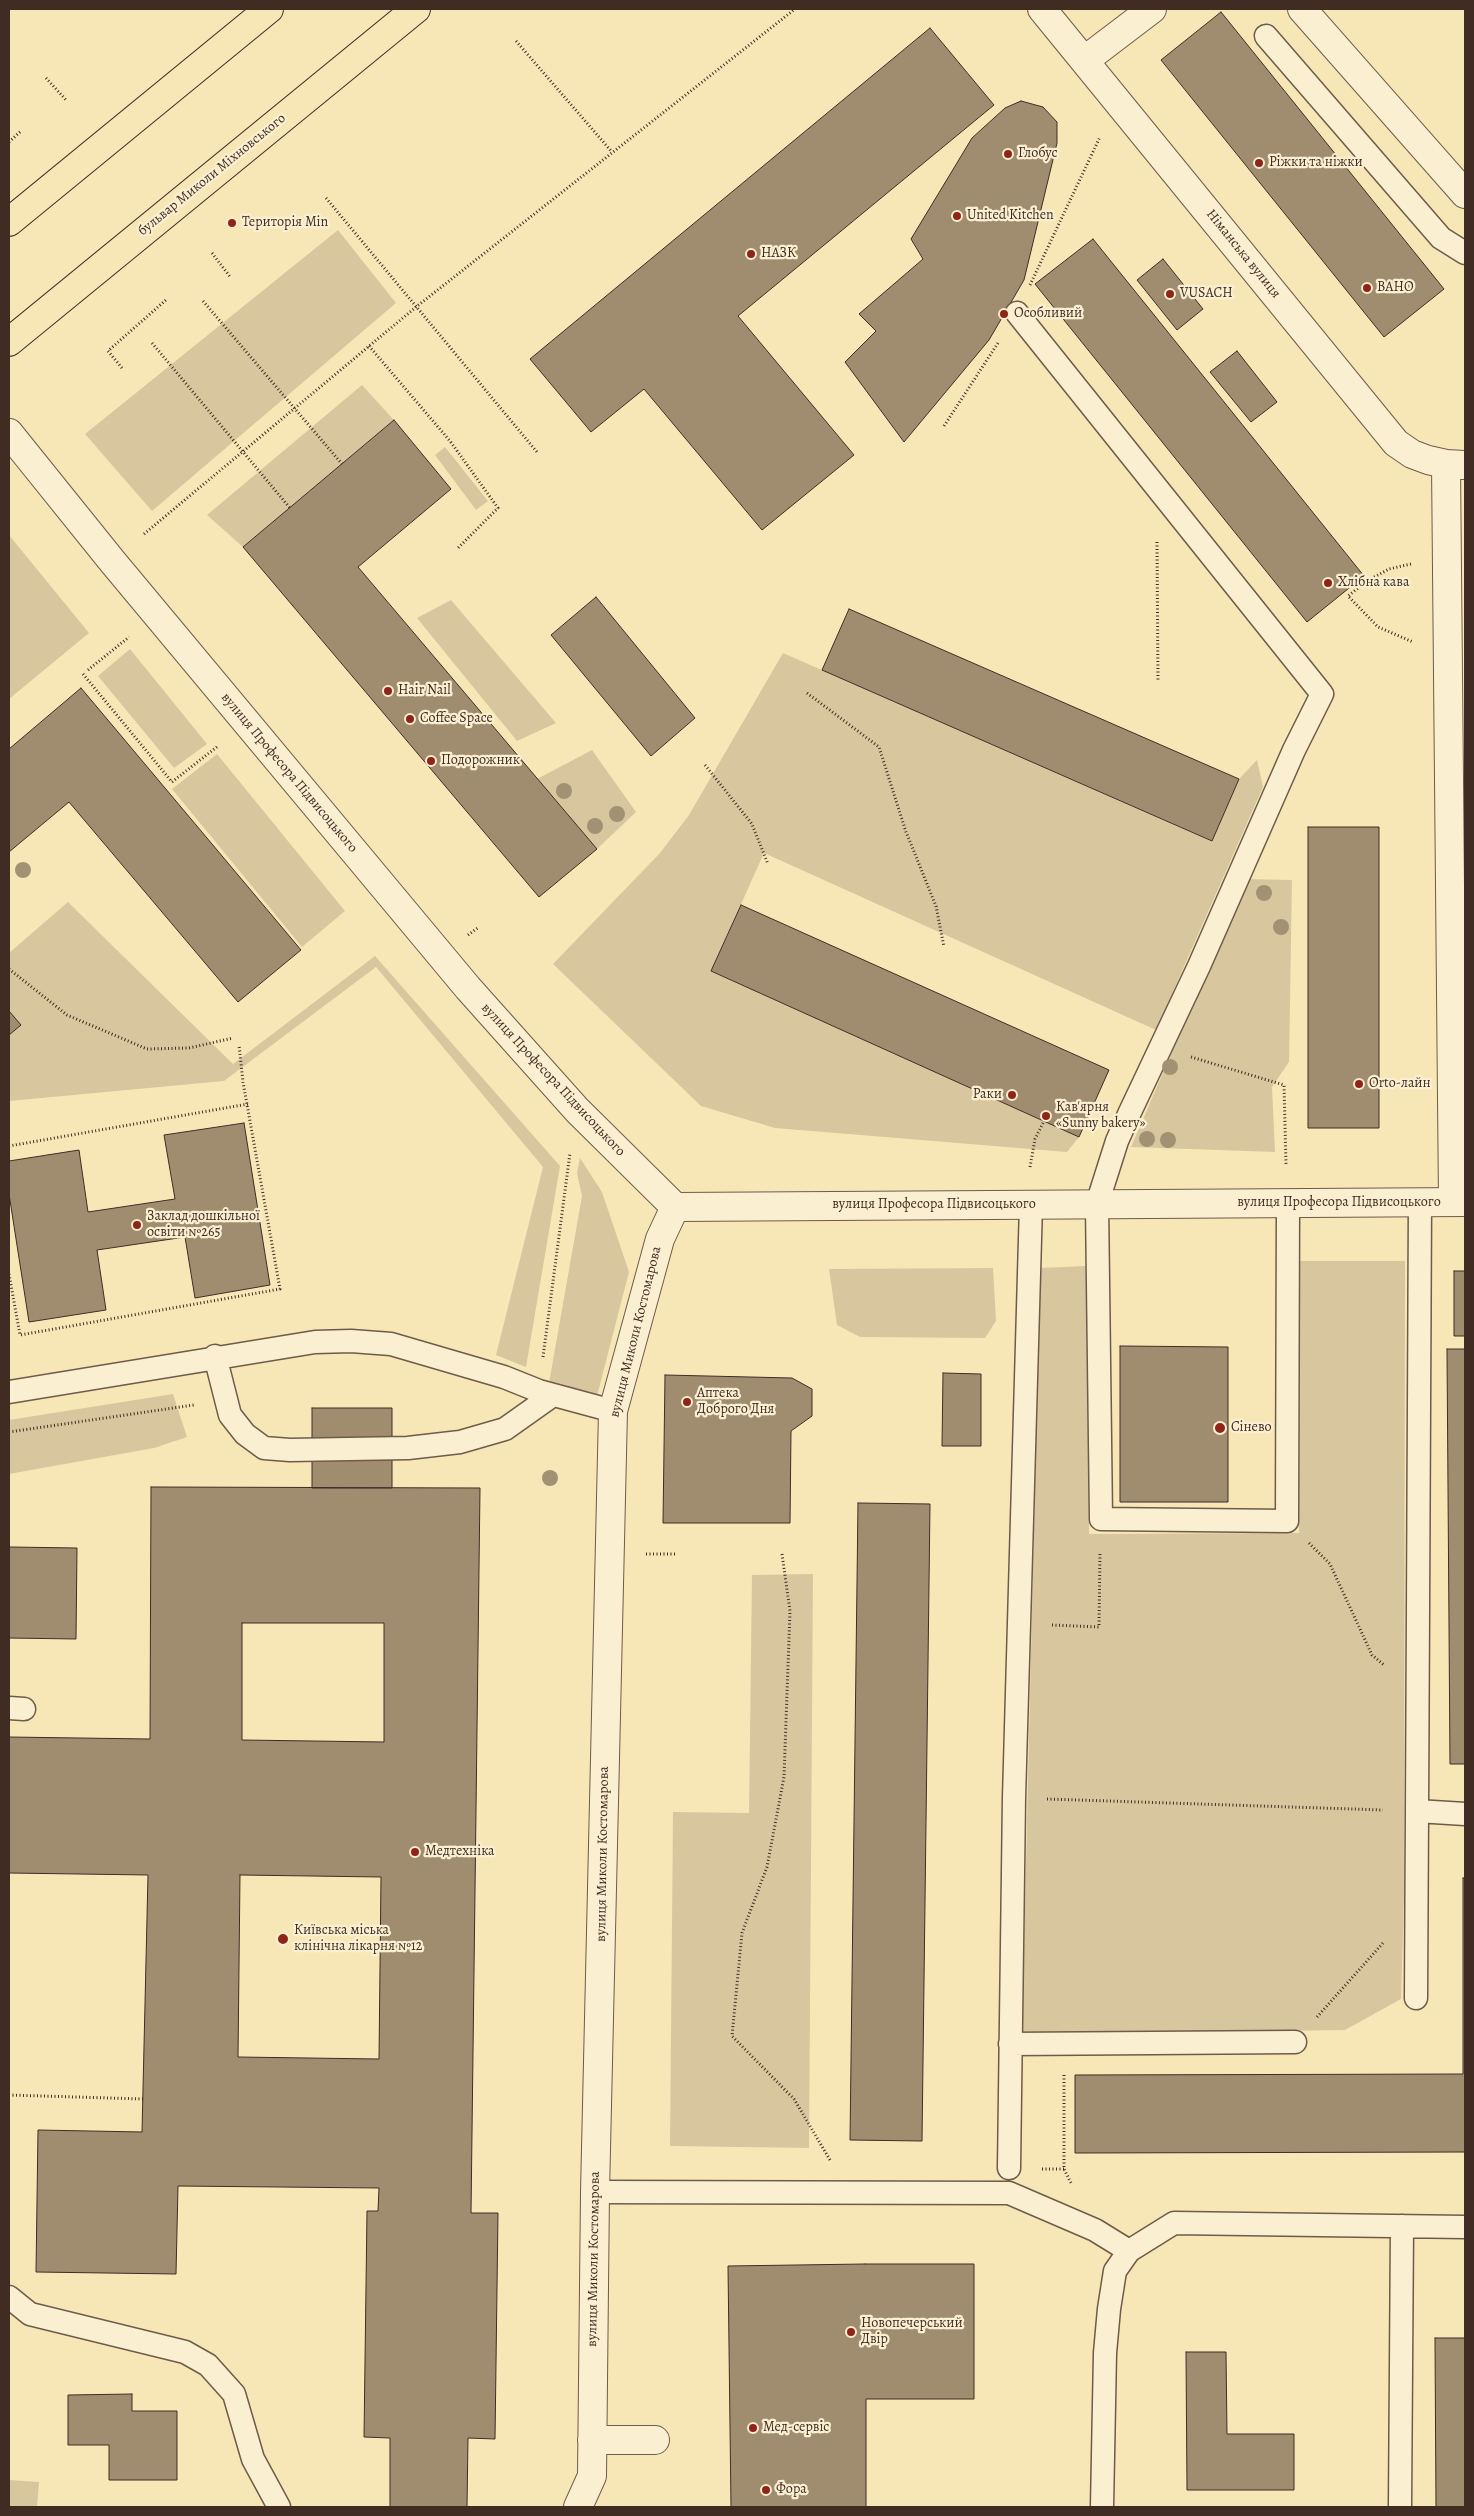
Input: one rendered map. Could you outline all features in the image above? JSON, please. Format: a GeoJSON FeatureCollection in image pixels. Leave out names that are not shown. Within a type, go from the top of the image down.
{"type":"FeatureCollection","features":[{"type":"Feature","properties":{"kind":"highway"},"geometry":{"type":"LineString","coordinates":[[9,222],[269,9]]}},
{"type":"Feature","properties":{"kind":"highway","name":"бульвар Миколи Міхновського"},"geometry":{"type":"LineString","coordinates":[[9,342],[416,9]]}},
{"type":"Feature","properties":{"kind":"street","name":"Німанська вулиця"},"geometry":{"type":"LineString","coordinates":[[1042,9],[1396,443],[1412,454],[1455,464]]}},
{"type":"Feature","properties":{"kind":"street"},"geometry":{"type":"LineString","coordinates":[[1084,60],[1152,9]]}},
{"type":"Feature","properties":{"kind":"street"},"geometry":{"type":"LineString","coordinates":[[1302,9],[1465,194]]}},
{"type":"Feature","properties":{"kind":"street","name":"вулиця Професора Підвисоцького"},"geometry":{"type":"LineString","coordinates":[[9,433],[118,569],[468,988],[577,1110],[675,1207],[1459,1202]]}},
{"type":"Feature","properties":{"kind":"street"},"geometry":{"type":"LineString","coordinates":[[1455,464],[1459,1202]]}},
{"type":"Feature","properties":{"kind":"street","name":"вулиця Миколи Костомарова"},"geometry":{"type":"LineString","coordinates":[[578,2507],[592,2476],[595,2192],[612,1411],[660,1239],[675,1207]]}},
{"type":"Feature","properties":{"kind":"street"},"geometry":{"type":"LineString","coordinates":[[592,2440],[655,2440]]}},
{"type":"Feature","properties":{"kind":"lane"},"geometry":{"type":"LineString","coordinates":[[1266,36],[1441,238],[1465,253]]}},
{"type":"Feature","properties":{"kind":"lane"},"geometry":{"type":"LineString","coordinates":[[1017,313],[1322,694],[1294,750],[1199,966],[1159,1048],[1117,1142],[1097,1204],[1101,1519],[1287,1521],[1288,1203]]}},
{"type":"Feature","properties":{"kind":"lane"},"geometry":{"type":"LineString","coordinates":[[1416,1998],[1420,1202]]}},
{"type":"Feature","properties":{"kind":"lane"},"geometry":{"type":"LineString","coordinates":[[1009,2168],[1014,1798],[1031,1204]]}},
{"type":"Feature","properties":{"kind":"lane"},"geometry":{"type":"LineString","coordinates":[[9,1392],[215,1356],[315,1342],[391,1344],[504,1377],[546,1393],[612,1411]]}},
{"type":"Feature","properties":{"kind":"lane"},"geometry":{"type":"LineString","coordinates":[[215,1356],[230,1415],[245,1434],[264,1448],[290,1450],[408,1448],[460,1442],[505,1429],[546,1393]]}},
{"type":"Feature","properties":{"kind":"lane"},"geometry":{"type":"LineString","coordinates":[[1417,1811],[1465,1814]]}},
{"type":"Feature","properties":{"kind":"lane"},"geometry":{"type":"LineString","coordinates":[[1010,2044],[1295,2042]]}},
{"type":"Feature","properties":{"kind":"lane"},"geometry":{"type":"LineString","coordinates":[[595,2192],[1009,2193],[1095,2230],[1129,2251]]}},
{"type":"Feature","properties":{"kind":"lane"},"geometry":{"type":"LineString","coordinates":[[1102,2507],[1105,2353],[1109,2309],[1115,2271],[1129,2251],[1174,2223],[1465,2227]]}},
{"type":"Feature","properties":{"kind":"lane"},"geometry":{"type":"LineString","coordinates":[[1400,2507],[1402,2226]]}},
{"type":"Feature","properties":{"kind":"lane"},"geometry":{"type":"LineString","coordinates":[[9,2297],[30,2314],[185,2352],[208,2365],[234,2394],[253,2459],[279,2507]]}},
{"type":"Feature","properties":{"kind":"path"},"geometry":{"type":"LineString","coordinates":[[144,534],[416,307],[795,9]]}},
{"type":"Feature","properties":{"kind":"path"},"geometry":{"type":"LineString","coordinates":[[516,41],[612,152]]}},
{"type":"Feature","properties":{"kind":"path"},"geometry":{"type":"LineString","coordinates":[[46,78],[67,101]]}},
{"type":"Feature","properties":{"kind":"path"},"geometry":{"type":"LineString","coordinates":[[944,426],[1017,313],[1118,101]]}},
{"type":"Feature","properties":{"kind":"path"},"geometry":{"type":"LineString","coordinates":[[9,142],[21,131]]}},
{"type":"Feature","properties":{"kind":"path"},"geometry":{"type":"LineString","coordinates":[[326,198],[536,452]]}},
{"type":"Feature","properties":{"kind":"path"},"geometry":{"type":"LineString","coordinates":[[212,253],[231,278]]}},
{"type":"Feature","properties":{"kind":"path"},"geometry":{"type":"LineString","coordinates":[[122,368],[108,351],[167,299]]}},
{"type":"Feature","properties":{"kind":"path"},"geometry":{"type":"LineString","coordinates":[[203,301],[342,464]]}},
{"type":"Feature","properties":{"kind":"path"},"geometry":{"type":"LineString","coordinates":[[152,343],[261,476],[290,508]]}},
{"type":"Feature","properties":{"kind":"path"},"geometry":{"type":"LineString","coordinates":[[369,346],[450,441],[498,508],[458,549]]}},
{"type":"Feature","properties":{"kind":"path"},"geometry":{"type":"LineString","coordinates":[[1157,488],[1158,681]]}},
{"type":"Feature","properties":{"kind":"path"},"geometry":{"type":"LineString","coordinates":[[1416,562],[1389,569],[1367,581],[1348,596],[1378,627],[1418,644]]}},
{"type":"Feature","properties":{"kind":"path"},"geometry":{"type":"LineString","coordinates":[[88,670],[129,637]]}},
{"type":"Feature","properties":{"kind":"path"},"geometry":{"type":"LineString","coordinates":[[83,674],[172,782],[218,746]]}},
{"type":"Feature","properties":{"kind":"path"},"geometry":{"type":"LineString","coordinates":[[807,693],[879,747],[906,832],[936,906],[944,947]]}},
{"type":"Feature","properties":{"kind":"path"},"geometry":{"type":"LineString","coordinates":[[705,765],[752,824],[768,864]]}},
{"type":"Feature","properties":{"kind":"path"},"geometry":{"type":"LineString","coordinates":[[9,969],[67,1015],[147,1049],[189,1048],[233,1038]]}},
{"type":"Feature","properties":{"kind":"path"},"geometry":{"type":"LineString","coordinates":[[9,1274],[20,1335],[280,1289],[239,1045]]}},
{"type":"Feature","properties":{"kind":"path"},"geometry":{"type":"LineString","coordinates":[[1159,1048],[1284,1085],[1286,1164]]}},
{"type":"Feature","properties":{"kind":"path"},"geometry":{"type":"LineString","coordinates":[[9,1146],[248,1104]]}},
{"type":"Feature","properties":{"kind":"path"},"geometry":{"type":"LineString","coordinates":[[546,1393],[577,1110]]}},
{"type":"Feature","properties":{"kind":"path"},"geometry":{"type":"LineString","coordinates":[[1030,1167],[1035,1139],[1044,1120]]}},
{"type":"Feature","properties":{"kind":"path"},"geometry":{"type":"LineString","coordinates":[[9,1432],[172,1408]]}},
{"type":"Feature","properties":{"kind":"path"},"geometry":{"type":"LineString","coordinates":[[1019,1624],[1099,1627],[1101,1519]]}},
{"type":"Feature","properties":{"kind":"path"},"geometry":{"type":"LineString","coordinates":[[1287,1521],[1330,1564],[1372,1655],[1418,1692]]}},
{"type":"Feature","properties":{"kind":"path"},"geometry":{"type":"LineString","coordinates":[[645,1554],[676,1554]]}},
{"type":"Feature","properties":{"kind":"path"},"geometry":{"type":"LineString","coordinates":[[782,1554],[790,1610],[784,1777],[767,1867],[742,1933],[732,2036],[794,2099],[834,2167]]}},
{"type":"Feature","properties":{"kind":"path"},"geometry":{"type":"LineString","coordinates":[[1014,1798],[1417,1811]]}},
{"type":"Feature","properties":{"kind":"path"},"geometry":{"type":"LineString","coordinates":[[1295,2042],[1361,1967]]}},
{"type":"Feature","properties":{"kind":"path"},"geometry":{"type":"LineString","coordinates":[[1064,2043],[1064,2170]]}},
{"type":"Feature","properties":{"kind":"path"},"geometry":{"type":"LineString","coordinates":[[9,2095],[143,2099]]}},
{"type":"Feature","properties":{"kind":"shaded area"},"geometry":{"type":"Polygon","coordinates":[[[338,230],[396,303],[152,511],[85,434],[338,230]]]}},
{"type":"Feature","properties":{"kind":"shaded area"},"geometry":{"type":"Polygon","coordinates":[[[362,385],[394,420],[243,547],[207,515],[362,385]]]}},
{"type":"Feature","properties":{"kind":"shaded area"},"geometry":{"type":"Polygon","coordinates":[[[445,447],[488,501],[476,510],[435,455],[445,447]]]}},
{"type":"Feature","properties":{"kind":"shaded area"},"geometry":{"type":"Polygon","coordinates":[[[9,535],[89,633],[9,699],[9,535]]]}},
{"type":"Feature","properties":{"kind":"shaded area"},"geometry":{"type":"Polygon","coordinates":[[[451,600],[556,723],[517,741],[417,618],[451,600]]]}},
{"type":"Feature","properties":{"kind":"shaded area"},"geometry":{"type":"Polygon","coordinates":[[[130,649],[207,744],[174,768],[98,676],[130,649]]]}},
{"type":"Feature","properties":{"kind":"shaded area"},"geometry":{"type":"Polygon","coordinates":[[[783,653],[1211,841],[1239,779],[1257,760],[1263,787],[1156,1030],[764,853],[711,971],[1079,1137],[1067,1152],[775,1128],[701,1106],[553,964],[660,853],[689,815],[783,653]]]}},
{"type":"Feature","properties":{"kind":"shaded area"},"geometry":{"type":"Polygon","coordinates":[[[592,750],[636,812],[597,849],[537,779],[592,750]]]}},
{"type":"Feature","properties":{"kind":"shaded area"},"geometry":{"type":"Polygon","coordinates":[[[217,754],[345,911],[302,947],[172,789],[217,754]]]}},
{"type":"Feature","properties":{"kind":"shaded area"},"geometry":{"type":"Polygon","coordinates":[[[1246,879],[1292,880],[1289,1062],[1272,1087],[1275,1152],[1131,1147],[1246,879]]]}},
{"type":"Feature","properties":{"kind":"shaded area"},"geometry":{"type":"Polygon","coordinates":[[[68,902],[233,1064],[375,956],[560,1166],[526,1367],[496,1355],[543,1167],[376,967],[224,1081],[9,1101],[9,953],[68,902]]]}},
{"type":"Feature","properties":{"kind":"shaded area"},"geometry":{"type":"Polygon","coordinates":[[[580,1158],[602,1192],[629,1272],[597,1396],[549,1383],[582,1196],[577,1173],[580,1158]]]}},
{"type":"Feature","properties":{"kind":"shaded area"},"geometry":{"type":"Polygon","coordinates":[[[1300,1261],[1405,1261],[1404,1895],[1401,1999],[1345,2030],[1022,2035],[1040,1268],[1086,1266],[1089,1534],[1299,1533],[1300,1261]]]}},
{"type":"Feature","properties":{"kind":"shaded area"},"geometry":{"type":"Polygon","coordinates":[[[993,1268],[996,1321],[985,1338],[860,1337],[837,1325],[829,1269],[993,1268]]]}},
{"type":"Feature","properties":{"kind":"shaded area"},"geometry":{"type":"Polygon","coordinates":[[[173,1394],[187,1437],[154,1448],[9,1474],[9,1420],[173,1394]]]}},
{"type":"Feature","properties":{"kind":"shaded area"},"geometry":{"type":"Polygon","coordinates":[[[813,1574],[809,2148],[670,2146],[673,1812],[749,1813],[752,1575],[813,1574]]]}},
{"type":"Feature","properties":{"kind":"shaded area"},"geometry":{"type":"Polygon","coordinates":[[[9,2480],[39,2482],[37,2507],[9,2507],[9,2480]]]}},
{"type":"Feature","properties":{"kind":"building"},"geometry":{"type":"Polygon","coordinates":[[[1221,12],[1444,289],[1384,337],[1161,60],[1221,12]]]}},
{"type":"Feature","properties":{"kind":"building"},"geometry":{"type":"Polygon","coordinates":[[[930,28],[994,105],[738,316],[854,455],[762,530],[644,389],[591,432],[530,359],[930,28]]]}},
{"type":"Feature","properties":{"kind":"building"},"geometry":{"type":"Polygon","coordinates":[[[1021,101],[1043,107],[1057,122],[1057,143],[1024,280],[989,340],[904,442],[845,362],[876,331],[859,314],[923,259],[911,239],[972,138],[1005,108],[1021,101]]]}},
{"type":"Feature","properties":{"kind":"building"},"geometry":{"type":"Polygon","coordinates":[[[1093,239],[1364,576],[1307,622],[1035,284],[1093,239]]]}},
{"type":"Feature","properties":{"kind":"building","name":"VUSACH"},"geometry":{"type":"Polygon","coordinates":[[[1163,259],[1203,309],[1177,330],[1137,280],[1163,259]]]}},
{"type":"Feature","properties":{"kind":"building"},"geometry":{"type":"Polygon","coordinates":[[[1237,351],[1277,402],[1251,422],[1210,372],[1237,351]]]}},
{"type":"Feature","properties":{"kind":"building"},"geometry":{"type":"Polygon","coordinates":[[[394,420],[451,489],[358,567],[597,849],[539,897],[243,547],[394,420]]]}},
{"type":"Feature","properties":{"kind":"building"},"geometry":{"type":"Polygon","coordinates":[[[596,597],[695,718],[651,756],[551,635],[596,597]]]}},
{"type":"Feature","properties":{"kind":"building"},"geometry":{"type":"Polygon","coordinates":[[[849,609],[1239,779],[1212,841],[822,670],[849,609]]]}},
{"type":"Feature","properties":{"kind":"building"},"geometry":{"type":"Polygon","coordinates":[[[81,688],[301,950],[238,1002],[69,802],[9,852],[9,749],[81,688]]]}},
{"type":"Feature","properties":{"kind":"building"},"geometry":{"type":"Polygon","coordinates":[[[1308,827],[1379,827],[1379,1128],[1308,1128],[1308,827]]]}},
{"type":"Feature","properties":{"kind":"building"},"geometry":{"type":"Polygon","coordinates":[[[741,905],[1109,1070],[1079,1137],[711,971],[741,905]]]}},
{"type":"Feature","properties":{"kind":"building"},"geometry":{"type":"Polygon","coordinates":[[[9,1011],[21,1025],[9,1035],[9,1011]]]}},
{"type":"Feature","properties":{"kind":"building","name":"Заклад дошкільної освіти №265"},"geometry":{"type":"Polygon","coordinates":[[[244,1123],[270,1285],[195,1298],[185,1237],[97,1250],[106,1310],[29,1322],[9,1194],[9,1161],[79,1150],[88,1212],[175,1199],[164,1135],[244,1123]]]}},
{"type":"Feature","properties":{"kind":"building"},"geometry":{"type":"Polygon","coordinates":[[[1454,1271],[1465,1271],[1465,1336],[1454,1336],[1454,1271]]]}},
{"type":"Feature","properties":{"kind":"building"},"geometry":{"type":"Polygon","coordinates":[[[1120,1346],[1228,1347],[1228,1502],[1120,1502],[1120,1346]]]}},
{"type":"Feature","properties":{"kind":"building"},"geometry":{"type":"Polygon","coordinates":[[[1447,1349],[1465,1349],[1465,1764],[1450,1764],[1447,1349]]]}},
{"type":"Feature","properties":{"kind":"building"},"geometry":{"type":"Polygon","coordinates":[[[943,1373],[981,1374],[981,1446],[942,1446],[943,1373]]]}},
{"type":"Feature","properties":{"kind":"building"},"geometry":{"type":"Polygon","coordinates":[[[665,1375],[792,1378],[812,1389],[812,1416],[791,1431],[790,1523],[663,1523],[665,1375]]]}},
{"type":"Feature","properties":{"kind":"building"},"geometry":{"type":"Polygon","coordinates":[[[312,1408],[392,1408],[392,1488],[312,1488],[312,1408]]]}},
{"type":"Feature","properties":{"kind":"building"},"geometry":{"type":"Polygon","coordinates":[[[151,1487],[480,1488],[471,2213],[498,2213],[495,2439],[468,2438],[467,2507],[390,2507],[390,2438],[364,2437],[367,2211],[378,2211],[379,2188],[178,2186],[176,2274],[36,2272],[38,2130],[142,2132],[148,1875],[9,1873],[9,1737],[150,1739],[151,1487]],[[242,1623],[242,1740],[384,1742],[384,1623],[242,1623]],[[240,1875],[238,2057],[379,2059],[381,1877],[240,1875]]]}},
{"type":"Feature","properties":{"kind":"building"},"geometry":{"type":"Polygon","coordinates":[[[858,1503],[930,1504],[922,2141],[850,2140],[858,1503]]]}},
{"type":"Feature","properties":{"kind":"building"},"geometry":{"type":"Polygon","coordinates":[[[9,1547],[77,1548],[76,1639],[9,1638],[9,1547]]]}},
{"type":"Feature","properties":{"kind":"building"},"geometry":{"type":"Polygon","coordinates":[[[1463,1878],[1465,1878],[1465,2152],[1075,2153],[1075,2075],[1463,2074],[1463,1878]]]}},
{"type":"Feature","properties":{"kind":"building","name":"Новопечерський Двір"},"geometry":{"type":"Polygon","coordinates":[[[974,2264],[974,2399],[866,2399],[866,2507],[731,2507],[728,2266],[974,2264]]]}},
{"type":"Feature","properties":{"kind":"building"},"geometry":{"type":"Polygon","coordinates":[[[1435,2338],[1465,2338],[1465,2507],[1436,2507],[1435,2338]]]}},
{"type":"Feature","properties":{"kind":"building"},"geometry":{"type":"Polygon","coordinates":[[[1186,2352],[1226,2352],[1227,2434],[1294,2434],[1294,2490],[1187,2490],[1186,2352]]]}},
{"type":"Feature","properties":{"kind":"building"},"geometry":{"type":"Polygon","coordinates":[[[132,2394],[132,2411],[177,2411],[177,2480],[109,2480],[109,2445],[68,2445],[68,2395],[132,2394]]]}},
{"type":"Feature","properties":{"kind":"place","name":"Глобус"},"geometry":{"type":"Point","coordinates":[1008,154]}},
{"type":"Feature","properties":{"kind":"place","name":"Ріжки та ніжки"},"geometry":{"type":"Point","coordinates":[1259,163]}},
{"type":"Feature","properties":{"kind":"place","name":"United Kitchen"},"geometry":{"type":"Point","coordinates":[957,216]}},
{"type":"Feature","properties":{"kind":"place","name":"Територія Min"},"geometry":{"type":"Point","coordinates":[232,223]}},
{"type":"Feature","properties":{"kind":"place","name":"НАЗК"},"geometry":{"type":"Point","coordinates":[751,254]}},
{"type":"Feature","properties":{"kind":"place","name":"BAHO"},"geometry":{"type":"Point","coordinates":[1367,288]}},
{"type":"Feature","properties":{"kind":"place","name":"VUSACH"},"geometry":{"type":"Point","coordinates":[1170,294]}},
{"type":"Feature","properties":{"kind":"place","name":"Особливий"},"geometry":{"type":"Point","coordinates":[1004,314]}},
{"type":"Feature","properties":{"kind":"place","name":"Хлібна кава"},"geometry":{"type":"Point","coordinates":[1328,583]}},
{"type":"Feature","properties":{"kind":"place","name":"Hair Nail"},"geometry":{"type":"Point","coordinates":[388,691]}},
{"type":"Feature","properties":{"kind":"place","name":"Coffee Space"},"geometry":{"type":"Point","coordinates":[410,719]}},
{"type":"Feature","properties":{"kind":"place","name":"Подорожник"},"geometry":{"type":"Point","coordinates":[431,761]}},
{"type":"Feature","properties":{"kind":"place","name":"Orto-лайн"},"geometry":{"type":"Point","coordinates":[1359,1084]}},
{"type":"Feature","properties":{"kind":"place","name":"Раки"},"geometry":{"type":"Point","coordinates":[1012,1095]}},
{"type":"Feature","properties":{"kind":"place","name":"Кав'ярня «Sunny bakery»"},"geometry":{"type":"Point","coordinates":[1046,1116]}},
{"type":"Feature","properties":{"kind":"place","name":"Заклад дошкільної освіти №265"},"geometry":{"type":"Point","coordinates":[137,1225]}},
{"type":"Feature","properties":{"kind":"place","name":"Аптека Доброго Дня"},"geometry":{"type":"Point","coordinates":[687,1402]}},
{"type":"Feature","properties":{"kind":"place","name":"Сінево"},"geometry":{"type":"Point","coordinates":[1220,1428]}},
{"type":"Feature","properties":{"kind":"place","name":"Медтехніка"},"geometry":{"type":"Point","coordinates":[415,1852]}},
{"type":"Feature","properties":{"kind":"place","name":"Київська міська клінічна лікарня №12"},"geometry":{"type":"Point","coordinates":[283,1939]}},
{"type":"Feature","properties":{"kind":"place","name":"Новопечерський Двір"},"geometry":{"type":"Point","coordinates":[851,2332]}},
{"type":"Feature","properties":{"kind":"place","name":"Мед-сервіс"},"geometry":{"type":"Point","coordinates":[753,2428]}},
{"type":"Feature","properties":{"kind":"place","name":"Фора"},"geometry":{"type":"Point","coordinates":[766,2490]}}]}
